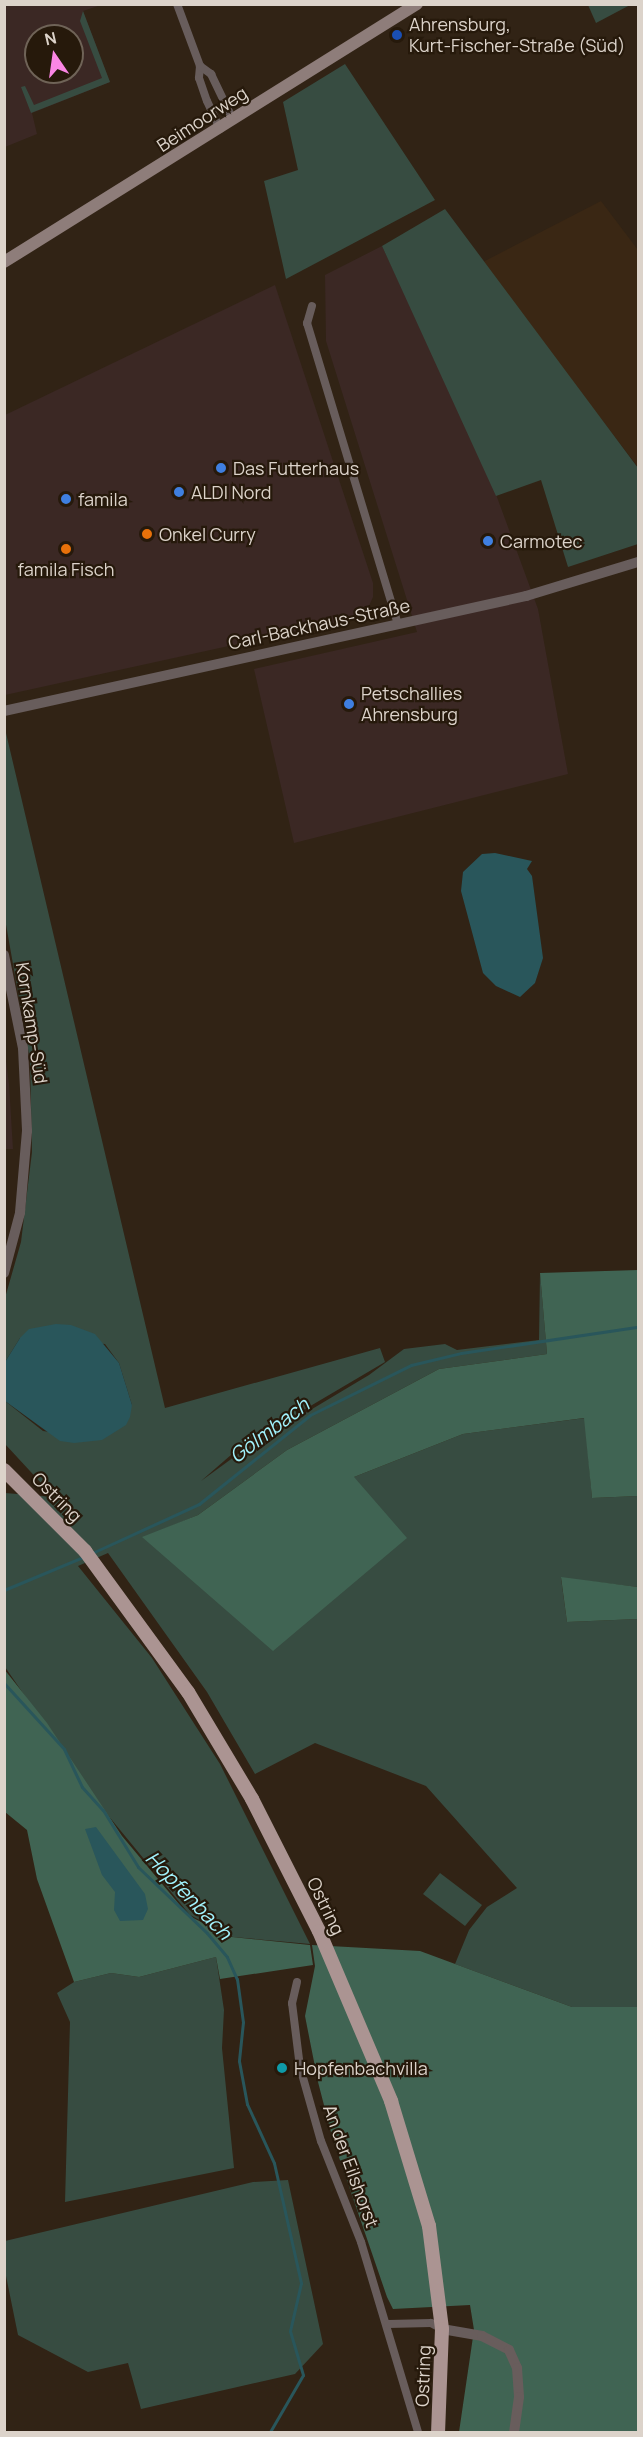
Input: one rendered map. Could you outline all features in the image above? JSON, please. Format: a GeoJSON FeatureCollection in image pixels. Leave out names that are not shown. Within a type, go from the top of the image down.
{"type":"FeatureCollection","features":[{"type":"Feature","properties":{"kind":"main road","name":"Beimoorweg"},"geometry":{"type":"LineString","coordinates":[[4,262],[417,4]]}},
{"type":"Feature","properties":{"kind":"main road","name":"Ostring"},"geometry":{"type":"LineString","coordinates":[[4,1470],[85,1551],[156,1646],[219,1742],[319,1931],[391,2101],[413,2165],[434,2252],[442,2329],[438,2433]]}},
{"type":"Feature","properties":{"kind":"street"},"geometry":{"type":"LineString","coordinates":[[177,4],[200,66],[199,78],[220,129]]}},
{"type":"Feature","properties":{"kind":"street"},"geometry":{"type":"LineString","coordinates":[[200,66],[211,74],[233,120]]}},
{"type":"Feature","properties":{"kind":"street"},"geometry":{"type":"LineString","coordinates":[[312,306],[307,323],[398,624]]}},
{"type":"Feature","properties":{"kind":"street","name":"Carl-Backhaus-Straße"},"geometry":{"type":"LineString","coordinates":[[4,711],[544,591],[639,562]]}},
{"type":"Feature","properties":{"kind":"street","name":"Kornkamp-Süd"},"geometry":{"type":"LineString","coordinates":[[4,955],[22,1048],[27,1131],[20,1213],[4,1273]]}},
{"type":"Feature","properties":{"kind":"street","name":"An der Eilshorst"},"geometry":{"type":"LineString","coordinates":[[297,1982],[292,2003],[300,2067],[321,2141],[361,2242],[418,2433]]}},
{"type":"Feature","properties":{"kind":"street"},"geometry":{"type":"LineString","coordinates":[[387,2324],[431,2323],[442,2329],[482,2336],[509,2350],[517,2368],[514,2433]]}},
{"type":"Feature","properties":{"kind":"shaded area"},"geometry":{"type":"Polygon","coordinates":[[[5,5],[101,5],[83,11],[110,82],[32,113],[37,134],[5,147],[5,5]]]}},
{"type":"Feature","properties":{"kind":"shaded area"},"geometry":{"type":"Polygon","coordinates":[[[601,201],[638,250],[638,467],[481,263],[601,201]]]}},
{"type":"Feature","properties":{"kind":"shaded area"},"geometry":{"type":"Polygon","coordinates":[[[382,246],[486,467],[538,609],[568,774],[294,843],[254,669],[417,632],[326,341],[325,275],[382,246]]]}},
{"type":"Feature","properties":{"kind":"shaded area"},"geometry":{"type":"Polygon","coordinates":[[[275,285],[373,583],[373,597],[368,608],[352,619],[5,695],[5,415],[275,285]]]}},
{"type":"Feature","properties":{"kind":"shaded area"},"geometry":{"type":"Polygon","coordinates":[[[4,1046],[9,1084],[13,1149],[5,1149],[4,1046]]]}},
{"type":"Feature","properties":{"kind":"green space"},"geometry":{"type":"Polygon","coordinates":[[[588,5],[630,5],[596,23],[588,5]]]}},
{"type":"Feature","properties":{"kind":"green space"},"geometry":{"type":"Polygon","coordinates":[[[83,11],[110,82],[31,113],[21,87],[25,86],[34,105],[102,78],[84,31],[84,24],[80,21],[83,11]]]}},
{"type":"Feature","properties":{"kind":"green space"},"geometry":{"type":"Polygon","coordinates":[[[345,64],[435,200],[286,279],[264,181],[298,170],[283,102],[345,64]]]}},
{"type":"Feature","properties":{"kind":"green space"},"geometry":{"type":"Polygon","coordinates":[[[445,209],[638,468],[638,544],[568,567],[541,480],[496,496],[382,246],[445,209]]]}},
{"type":"Feature","properties":{"kind":"green space"},"geometry":{"type":"Polygon","coordinates":[[[6,733],[165,1408],[380,1348],[385,1362],[239,1448],[201,1481],[245,1449],[369,1375],[404,1349],[445,1344],[457,1350],[539,1340],[540,1273],[547,1354],[439,1369],[287,1450],[198,1515],[143,1538],[354,1477],[463,1434],[585,1418],[592,1498],[638,1496],[638,1587],[561,1578],[567,1622],[638,1619],[638,2007],[572,2007],[455,1964],[469,1930],[487,1907],[517,1888],[426,1786],[315,1743],[255,1774],[207,1692],[108,1553],[78,1566],[152,1658],[220,1764],[310,1944],[233,1937],[190,1915],[102,1808],[5,1667],[5,1493],[54,1497],[5,1444],[5,1401],[43,1431],[101,1440],[112,1432],[132,1405],[119,1363],[105,1344],[20,1338],[5,1362],[5,1298],[21,1242],[32,1152],[30,1060],[5,919],[6,733]]]}},
{"type":"Feature","properties":{"kind":"green space"},"geometry":{"type":"Polygon","coordinates":[[[638,1270],[638,1496],[592,1498],[584,1418],[463,1434],[354,1477],[407,1538],[273,1651],[142,1537],[198,1515],[287,1450],[439,1369],[547,1354],[540,1273],[638,1270]]]}},
{"type":"Feature","properties":{"kind":"green space"},"geometry":{"type":"Polygon","coordinates":[[[561,1577],[638,1587],[638,1619],[567,1622],[561,1577]]]}},
{"type":"Feature","properties":{"kind":"green space"},"geometry":{"type":"Polygon","coordinates":[[[4,1669],[47,1723],[122,1836],[189,1916],[232,1937],[310,1945],[313,1965],[220,1979],[216,1957],[139,1977],[111,1973],[74,1982],[37,1879],[27,1830],[5,1812],[4,1669]]]}},
{"type":"Feature","properties":{"kind":"green space"},"geometry":{"type":"Polygon","coordinates":[[[440,1873],[482,1905],[465,1926],[423,1894],[440,1873]]]}},
{"type":"Feature","properties":{"kind":"green space"},"geometry":{"type":"Polygon","coordinates":[[[312,1945],[420,1951],[572,2007],[638,2007],[638,2432],[459,2432],[474,2330],[470,2305],[393,2309],[387,2297],[333,2140],[318,2082],[305,2016],[315,1966],[312,1945]]]}},
{"type":"Feature","properties":{"kind":"green space"},"geometry":{"type":"Polygon","coordinates":[[[216,1957],[224,2010],[222,2048],[234,2168],[65,2202],[70,2022],[57,1993],[74,1982],[111,1973],[139,1977],[216,1957]]]}},
{"type":"Feature","properties":{"kind":"green space"},"geometry":{"type":"Polygon","coordinates":[[[288,2180],[323,2344],[295,2374],[141,2409],[128,2363],[88,2372],[18,2335],[5,2271],[5,2241],[253,2182],[288,2180]]]}},
{"type":"Feature","properties":{"kind":"water"},"geometry":{"type":"Polygon","coordinates":[[[495,853],[532,861],[527,869],[532,876],[543,958],[535,983],[520,997],[496,986],[483,973],[461,891],[463,872],[482,854],[495,853]]]}},
{"type":"Feature","properties":{"kind":"water"},"geometry":{"type":"Polygon","coordinates":[[[56,1324],[71,1325],[95,1334],[119,1363],[132,1405],[130,1417],[126,1425],[102,1440],[74,1443],[60,1441],[5,1401],[5,1362],[20,1338],[29,1329],[56,1324]]]}},
{"type":"Feature","properties":{"kind":"water"},"geometry":{"type":"Polygon","coordinates":[[[96,1827],[145,1894],[148,1909],[143,1920],[120,1921],[114,1910],[115,1892],[102,1875],[85,1829],[96,1827]]]}},
{"type":"Feature","properties":{"kind":"waterway","name":"Gölmbach"},"geometry":{"type":"LineString","coordinates":[[92,1553],[199,1504],[310,1415],[411,1365],[461,1353],[638,1327]]}},
{"type":"Feature","properties":{"kind":"waterway","name":"Gölmbach"},"geometry":{"type":"LineString","coordinates":[[4,1590],[83,1557]]}},
{"type":"Feature","properties":{"kind":"waterway","name":"Hopfenbach"},"geometry":{"type":"LineString","coordinates":[[4,1683],[64,1749],[82,1787],[103,1810],[138,1867],[207,1933],[227,1957],[237,1979],[243,2022],[239,2061],[247,2104],[274,2163],[301,2283],[290,2331],[303,2375],[270,2432]]}},
{"type":"Feature","properties":{"kind":"place","name":"Ahrensburg, Kurt-Fischer-Straße (Süd)"},"geometry":{"type":"Point","coordinates":[397,35]}},
{"type":"Feature","properties":{"kind":"place","name":"Das Futterhaus"},"geometry":{"type":"Point","coordinates":[221,468]}},
{"type":"Feature","properties":{"kind":"place","name":"ALDI Nord"},"geometry":{"type":"Point","coordinates":[179,492]}},
{"type":"Feature","properties":{"kind":"place","name":"famila"},"geometry":{"type":"Point","coordinates":[66,499]}},
{"type":"Feature","properties":{"kind":"place","name":"Onkel Curry"},"geometry":{"type":"Point","coordinates":[147,534]}},
{"type":"Feature","properties":{"kind":"place","name":"Carmotec"},"geometry":{"type":"Point","coordinates":[488,541]}},
{"type":"Feature","properties":{"kind":"place","name":"famila Fisch"},"geometry":{"type":"Point","coordinates":[66,549]}},
{"type":"Feature","properties":{"kind":"place","name":"Petschallies Ahrensburg"},"geometry":{"type":"Point","coordinates":[349,704]}},
{"type":"Feature","properties":{"kind":"place","name":"Hopfenbachvilla"},"geometry":{"type":"Point","coordinates":[282,2068]}}]}
